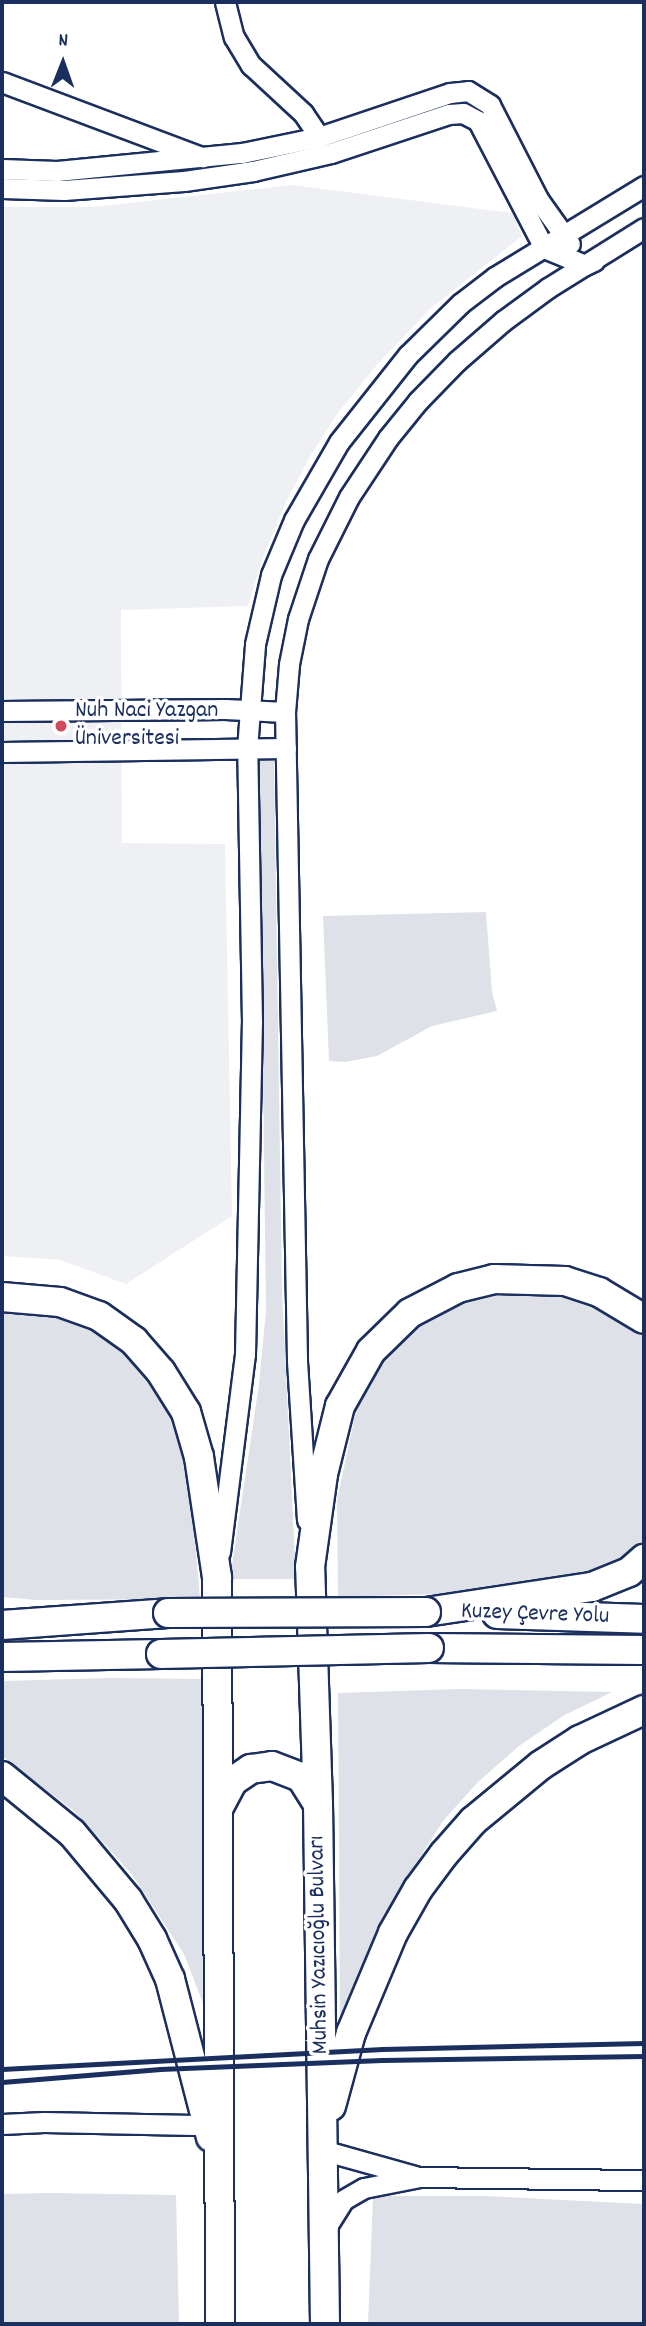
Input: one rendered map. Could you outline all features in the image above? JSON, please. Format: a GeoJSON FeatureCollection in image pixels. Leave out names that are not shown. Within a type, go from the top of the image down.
{"type":"FeatureCollection","features":[{"type":"Feature","properties":{"kind":"highway","name":"Muhsin Yazıcıoğlu Bulvarı"},"geometry":{"type":"LineString","coordinates":[[325,2324],[318,1804],[310,1567],[323,1474],[340,1406],[371,1351],[410,1313],[458,1288],[495,1279],[529,1277],[565,1281],[598,1292],[644,1319]]}},
{"type":"Feature","properties":{"kind":"highway"},"geometry":{"type":"LineString","coordinates":[[2,1297],[60,1302],[99,1316],[134,1341],[161,1372],[186,1412],[199,1457],[217,1577],[220,2324]]}},
{"type":"Feature","properties":{"kind":"highway"},"geometry":{"type":"LineString","coordinates":[[2,1606],[78,1613],[426,1612],[592,1587],[629,1572],[644,1559]]}},
{"type":"Feature","properties":{"kind":"highway","name":"Kuzey Çevre Yolu"},"geometry":{"type":"LineString","coordinates":[[426,1612],[644,1619]]}},
{"type":"Feature","properties":{"kind":"highway"},"geometry":{"type":"LineString","coordinates":[[2,1625],[168,1613]]}},
{"type":"Feature","properties":{"kind":"highway","name":"Kuzey Çevre Yolu"},"geometry":{"type":"LineString","coordinates":[[2,1657],[429,1648],[644,1650]]}},
{"type":"Feature","properties":{"kind":"highway"},"geometry":{"type":"LineString","coordinates":[[321,2150],[351,2033],[393,1933],[418,1889],[473,1821],[506,1791],[580,1740],[644,1710]]}},
{"type":"Feature","properties":{"kind":"highway"},"geometry":{"type":"LineString","coordinates":[[219,1809],[233,1781],[251,1769],[272,1766],[302,1777],[318,1804]]}},
{"type":"Feature","properties":{"kind":"highway"},"geometry":{"type":"LineString","coordinates":[[2,1776],[72,1833],[128,1900],[152,1939],[170,1979],[221,2174]]}},
{"type":"Feature","properties":{"kind":"street"},"geometry":{"type":"LineString","coordinates":[[225,2],[234,37],[251,65],[303,113],[319,137]]}},
{"type":"Feature","properties":{"kind":"street"},"geometry":{"type":"LineString","coordinates":[[2,82],[206,158]]}},
{"type":"Feature","properties":{"kind":"street"},"geometry":{"type":"LineString","coordinates":[[2,169],[57,171],[206,158],[319,137],[450,93],[476,94],[489,105],[508,135],[538,199],[585,265]]}},
{"type":"Feature","properties":{"kind":"street"},"geometry":{"type":"LineString","coordinates":[[2,188],[64,190],[184,181],[253,171],[331,153],[449,114],[463,113],[478,121],[544,248],[585,265],[644,243]]}},
{"type":"Feature","properties":{"kind":"street"},"geometry":{"type":"LineString","coordinates":[[217,1577],[245,1354],[252,1022],[247,749],[255,644],[271,575],[294,520],[338,442],[381,386],[450,313],[495,277],[644,186]]}},
{"type":"Feature","properties":{"kind":"street"},"geometry":{"type":"LineString","coordinates":[[310,1567],[297,1359],[285,712],[289,664],[303,598],[338,519],[368,467],[418,401],[457,361],[503,321],[644,228]]}},
{"type":"Feature","properties":{"kind":"street"},"geometry":{"type":"LineString","coordinates":[[2,711],[251,709],[285,712]]}},
{"type":"Feature","properties":{"kind":"street"},"geometry":{"type":"LineString","coordinates":[[2,752],[286,748]]}},
{"type":"Feature","properties":{"kind":"street"},"geometry":{"type":"LineString","coordinates":[[2,2124],[207,2124]]}},
{"type":"Feature","properties":{"kind":"street"},"geometry":{"type":"LineString","coordinates":[[321,2150],[420,2177]]}},
{"type":"Feature","properties":{"kind":"street"},"geometry":{"type":"LineString","coordinates":[[323,2233],[343,2200],[364,2188],[420,2177],[644,2180]]}},
{"type":"Feature","properties":{"kind":"shaded area","name":"Nuh Naci Yazgan Üniversitesi"},"geometry":{"type":"Polygon","coordinates":[[[292,185],[512,213],[522,236],[430,309],[375,367],[338,413],[312,453],[286,502],[262,560],[248,606],[121,610],[122,843],[225,844],[232,1216],[126,1284],[60,1260],[2,1256],[2,207],[92,207],[292,185]]]}},
{"type":"Feature","properties":{"kind":"shaded area"},"geometry":{"type":"Polygon","coordinates":[[[259,759],[274,759],[282,1291],[296,1579],[230,1579],[259,1384],[266,1310],[259,759]]]}},
{"type":"Feature","properties":{"kind":"shaded area"},"geometry":{"type":"Polygon","coordinates":[[[486,912],[492,992],[497,1011],[432,1026],[377,1056],[345,1062],[329,1061],[323,916],[486,912]]]}},
{"type":"Feature","properties":{"kind":"shaded area"},"geometry":{"type":"Polygon","coordinates":[[[554,1288],[644,1326],[644,1550],[608,1571],[502,1592],[338,1597],[337,1500],[357,1406],[381,1360],[423,1320],[481,1291],[554,1288]]]}},
{"type":"Feature","properties":{"kind":"shaded area"},"geometry":{"type":"Polygon","coordinates":[[[2,1308],[52,1313],[83,1324],[129,1354],[156,1381],[187,1446],[200,1599],[36,1600],[2,1597],[2,1308]]]}},
{"type":"Feature","properties":{"kind":"shaded area"},"geometry":{"type":"Polygon","coordinates":[[[210,1679],[209,2019],[184,1954],[131,1873],[75,1812],[2,1756],[2,1681],[210,1679]]]}},
{"type":"Feature","properties":{"kind":"shaded area"},"geometry":{"type":"Polygon","coordinates":[[[460,1689],[612,1692],[563,1716],[519,1746],[478,1782],[443,1821],[398,1892],[340,2031],[338,1693],[460,1689]]]}},
{"type":"Feature","properties":{"kind":"shaded area"},"geometry":{"type":"Polygon","coordinates":[[[2,2194],[176,2195],[179,2324],[2,2324],[2,2194]]]}},
{"type":"Feature","properties":{"kind":"shaded area"},"geometry":{"type":"Polygon","coordinates":[[[373,2196],[484,2196],[644,2204],[644,2324],[368,2324],[373,2196]]]}},
{"type":"Feature","properties":{"kind":"railway"},"geometry":{"type":"LineString","coordinates":[[2,2069],[382,2049],[644,2043]]}},
{"type":"Feature","properties":{"kind":"railway"},"geometry":{"type":"LineString","coordinates":[[2,2082],[160,2069],[382,2060],[644,2056]]}},
{"type":"Feature","properties":{"kind":"place","name":"Nuh Naci Yazgan Üniversitesi"},"geometry":{"type":"Point","coordinates":[61,726]}}]}
